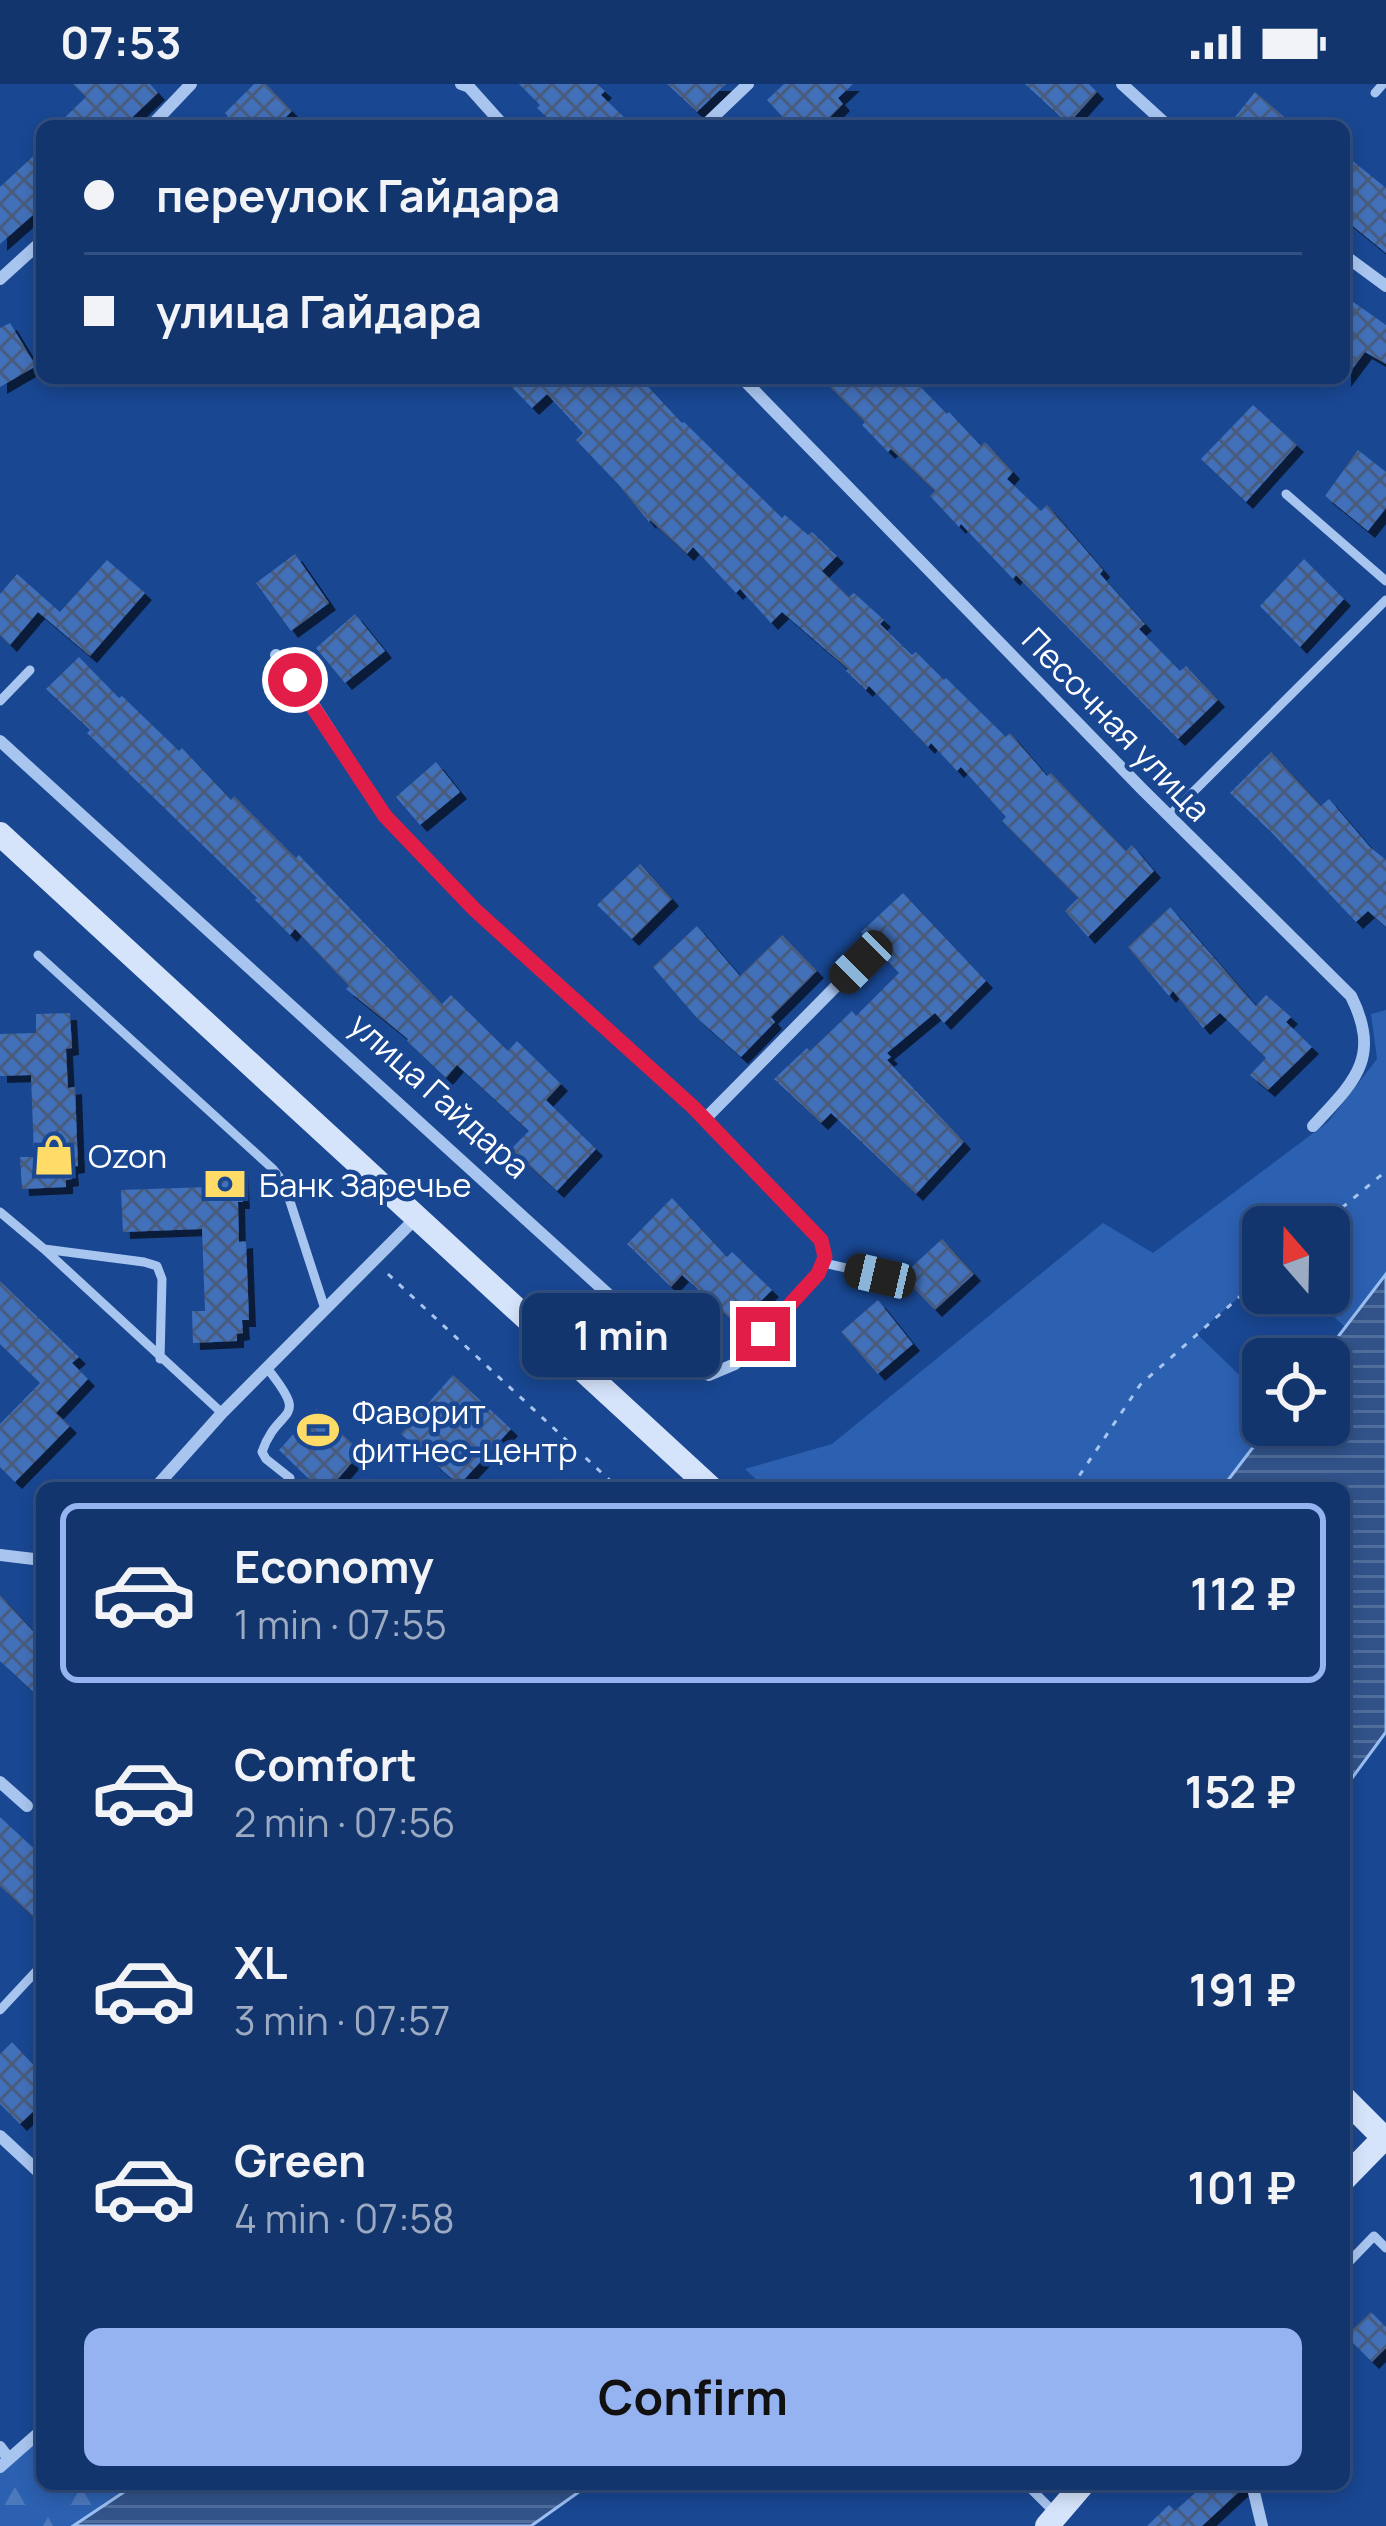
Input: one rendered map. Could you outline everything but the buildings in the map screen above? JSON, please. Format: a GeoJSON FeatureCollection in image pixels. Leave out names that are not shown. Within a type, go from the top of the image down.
{"type":"FeatureCollection","features":[{"type":"Feature","properties":{"kind":"main road"},"geometry":{"type":"LineString","coordinates":[[0,834],[704,1482]]}},
{"type":"Feature","properties":{"kind":"main road"},"geometry":{"type":"LineString","coordinates":[[1350,2104],[1384,2138],[1350,2173]]}},
{"type":"Feature","properties":{"kind":"main road"},"geometry":{"type":"LineString","coordinates":[[1055,2521],[1078,2490]]}},
{"type":"Feature","properties":{"kind":"street"},"geometry":{"type":"LineString","coordinates":[[157,120],[191,84]]}},
{"type":"Feature","properties":{"kind":"street"},"geometry":{"type":"LineString","coordinates":[[710,120],[748,84]]}},
{"type":"Feature","properties":{"kind":"street"},"geometry":{"type":"LineString","coordinates":[[1122,84],[1161,120]]}},
{"type":"Feature","properties":{"kind":"street"},"geometry":{"type":"LineString","coordinates":[[466,85],[498,120]]}},
{"type":"Feature","properties":{"kind":"street"},"geometry":{"type":"LineString","coordinates":[[0,279],[36,246]]}},
{"type":"Feature","properties":{"kind":"street"},"geometry":{"type":"LineString","coordinates":[[1350,259],[1386,286]]}},
{"type":"Feature","properties":{"kind":"street","name":"Песочная улица"},"geometry":{"type":"LineString","coordinates":[[748,384],[1351,996],[1359,1012],[1363,1065],[1313,1126]]}},
{"type":"Feature","properties":{"kind":"street"},"geometry":{"type":"LineString","coordinates":[[277,655],[385,816],[475,910],[705,1119],[813,1230],[824,1257]]}},
{"type":"Feature","properties":{"kind":"street","name":"улица Гайдара"},"geometry":{"type":"LineString","coordinates":[[0,741],[686,1365],[709,1375],[735,1364],[818,1274],[824,1257]]}},
{"type":"Feature","properties":{"kind":"street"},"geometry":{"type":"LineString","coordinates":[[705,1119],[861,962]]}},
{"type":"Feature","properties":{"kind":"street"},"geometry":{"type":"LineString","coordinates":[[160,1482],[222,1413],[416,1218]]}},
{"type":"Feature","properties":{"kind":"street"},"geometry":{"type":"LineString","coordinates":[[0,1555],[36,1559]]}},
{"type":"Feature","properties":{"kind":"street"},"geometry":{"type":"LineString","coordinates":[[0,1782],[27,1806]]}},
{"type":"Feature","properties":{"kind":"street"},"geometry":{"type":"LineString","coordinates":[[0,2136],[36,2169]]}},
{"type":"Feature","properties":{"kind":"street"},"geometry":{"type":"LineString","coordinates":[[3,2458],[36,2434]]}},
{"type":"Feature","properties":{"kind":"street"},"geometry":{"type":"LineString","coordinates":[[1253,2490],[1262,2526]]}},
{"type":"Feature","properties":{"kind":"lane"},"geometry":{"type":"LineString","coordinates":[[1286,494],[1386,581]]}},
{"type":"Feature","properties":{"kind":"lane"},"geometry":{"type":"LineString","coordinates":[[1169,816],[1386,600]]}},
{"type":"Feature","properties":{"kind":"lane"},"geometry":{"type":"LineString","coordinates":[[0,701],[30,670]]}},
{"type":"Feature","properties":{"kind":"lane"},"geometry":{"type":"LineString","coordinates":[[38,955],[273,1168],[284,1183],[325,1309]]}},
{"type":"Feature","properties":{"kind":"lane"},"geometry":{"type":"LineString","coordinates":[[0,1212],[222,1413]]}},
{"type":"Feature","properties":{"kind":"lane"},"geometry":{"type":"LineString","coordinates":[[44,1249],[157,1266],[162,1279],[160,1359]]}},
{"type":"Feature","properties":{"kind":"lane"},"geometry":{"type":"LineString","coordinates":[[824,1257],[880,1276]]}},
{"type":"Feature","properties":{"kind":"lane"},"geometry":{"type":"LineString","coordinates":[[267,1368],[287,1393],[290,1405],[262,1452],[290,1478]]}},
{"type":"Feature","properties":{"kind":"lane"},"geometry":{"type":"LineString","coordinates":[[0,2009],[36,1971]]}},
{"type":"Feature","properties":{"kind":"lane"},"geometry":{"type":"LineString","coordinates":[[1350,2261],[1374,2236],[1386,2248]]}},
{"type":"Feature","properties":{"kind":"lane"},"geometry":{"type":"LineString","coordinates":[[1031,2490],[1055,2521]]}},
{"type":"Feature","properties":{"kind":"path"},"geometry":{"type":"LineString","coordinates":[[1344,1206],[1386,1171]]}},
{"type":"Feature","properties":{"kind":"path"},"geometry":{"type":"LineString","coordinates":[[374,1260],[612,1482]]}},
{"type":"Feature","properties":{"kind":"path"},"geometry":{"type":"LineString","coordinates":[[1075,1482],[1140,1385],[1242,1295]]}},
{"type":"Feature","properties":{"kind":"green space"},"geometry":{"type":"Polygon","coordinates":[[[1386,1010],[1386,1274],[1345,1327],[1331,1314],[1350,1314],[1350,1206],[1242,1206],[1242,1294],[1197,1334],[1242,1378],[1242,1446],[1254,1446],[1227,1482],[759,1482],[745,1469],[832,1444],[1103,1223],[1153,1253],[1328,1122],[1377,1059],[1371,1014],[1386,1010]]]}},
{"type":"Feature","properties":{"kind":"green space"},"geometry":{"type":"Polygon","coordinates":[[[36,2443],[36,2490],[127,2490],[73,2526],[0,2526],[0,2468],[36,2443]]]}},
{"type":"Feature","properties":{"kind":"shaded area"},"geometry":{"type":"Polygon","coordinates":[[[1386,1274],[1386,1732],[1350,1781],[1350,1482],[1227,1482],[1254,1446],[1350,1446],[1350,1338],[1337,1338],[1386,1274]]]}},
{"type":"Feature","properties":{"kind":"shaded area"},"geometry":{"type":"Polygon","coordinates":[[[127,2490],[582,2490],[531,2526],[73,2526],[127,2490]]]}},
{"type":"Feature","properties":{"kind":"place","name":"Ozon"},"geometry":{"type":"Point","coordinates":[54,1155]}},
{"type":"Feature","properties":{"kind":"place","name":"Банк Заречье"},"geometry":{"type":"Point","coordinates":[225,1184]}},
{"type":"Feature","properties":{"kind":"place","name":"Фаворит фитнес-центр"},"geometry":{"type":"Point","coordinates":[318,1430]}},
{"type":"Feature","properties":{"kind":"route"},"geometry":{"type":"LineString","coordinates":[[295,680],[385,816],[475,910],[693,1107],[821,1240],[822,1268],[763,1334]]}}]}
